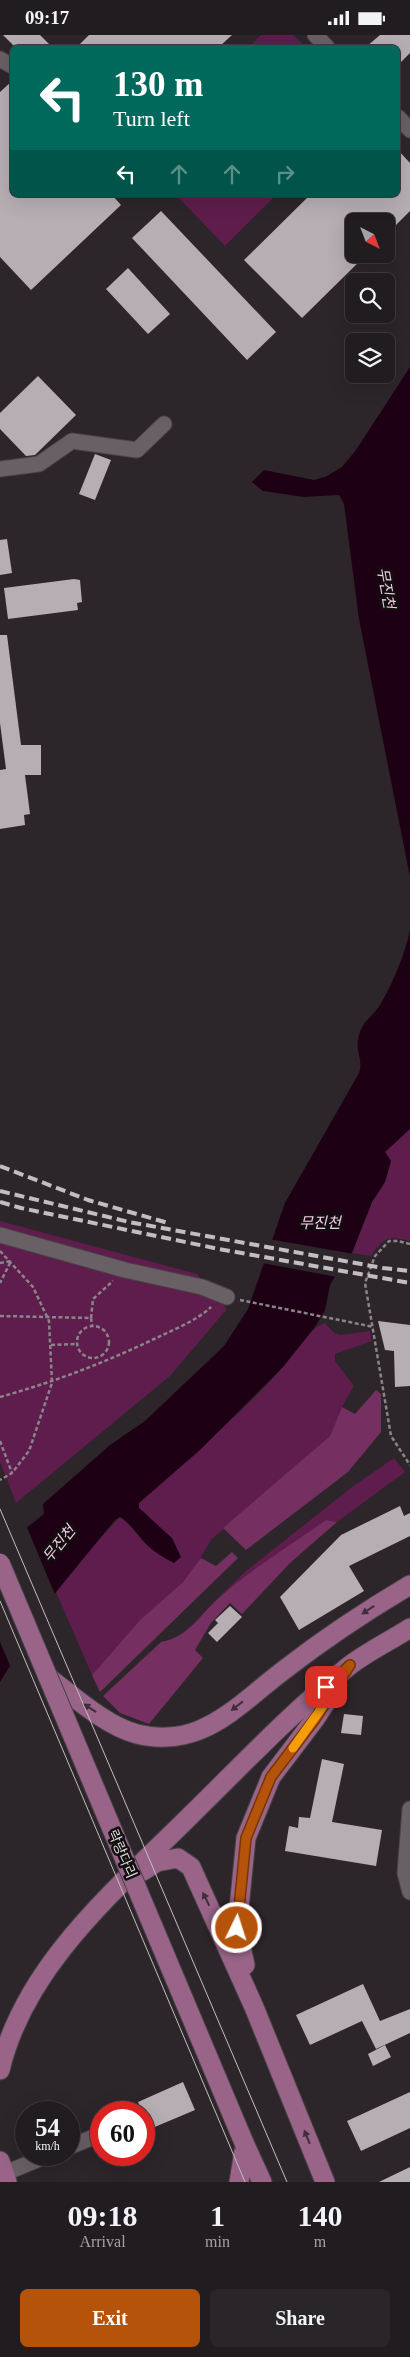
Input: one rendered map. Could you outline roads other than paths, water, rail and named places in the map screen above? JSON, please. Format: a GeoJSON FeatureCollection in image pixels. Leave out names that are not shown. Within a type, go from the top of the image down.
{"type":"FeatureCollection","features":[{"type":"Feature","properties":{"kind":"main road","name":"락랑다리"},"geometry":{"type":"LineString","coordinates":[[0,1563],[262,2182]]}},
{"type":"Feature","properties":{"kind":"main road"},"geometry":{"type":"LineString","coordinates":[[48,1677],[81,1702],[124,1729],[137,1734],[159,1737],[182,1736],[217,1722],[359,1616],[410,1585]]}},
{"type":"Feature","properties":{"kind":"main road"},"geometry":{"type":"LineString","coordinates":[[0,2070],[6,2046],[19,2013],[36,1985],[74,1935],[112,1894],[289,1719],[350,1665],[410,1628]]}},
{"type":"Feature","properties":{"kind":"main road"},"geometry":{"type":"LineString","coordinates":[[254,2007],[237,1928],[246,1838],[271,1777],[315,1719],[350,1665]]}},
{"type":"Feature","properties":{"kind":"main road"},"geometry":{"type":"LineString","coordinates":[[112,1894],[157,1861],[178,1858],[191,1867],[254,2007],[325,2182]]}},
{"type":"Feature","properties":{"kind":"main road"},"geometry":{"type":"LineString","coordinates":[[239,2182],[245,2145]]}},
{"type":"Feature","properties":{"kind":"street"},"geometry":{"type":"LineString","coordinates":[[315,35],[325,45]]}},
{"type":"Feature","properties":{"kind":"street"},"geometry":{"type":"LineString","coordinates":[[400,119],[410,130]]}},
{"type":"Feature","properties":{"kind":"street"},"geometry":{"type":"LineString","coordinates":[[0,469],[39,464],[72,441],[137,450],[164,424]]}},
{"type":"Feature","properties":{"kind":"street"},"geometry":{"type":"LineString","coordinates":[[0,1235],[125,1270],[202,1287],[225,1296]]}},
{"type":"Feature","properties":{"kind":"street"},"geometry":{"type":"LineString","coordinates":[[410,1809],[405,1873],[410,1892]]}},
{"type":"Feature","properties":{"kind":"street"},"geometry":{"type":"LineString","coordinates":[[3,2172],[19,2166]]}},
{"type":"Feature","properties":{"kind":"water","name":"무진천"},"geometry":{"type":"Polygon","coordinates":[[[410,367],[410,877],[359,619],[344,504],[339,495],[304,497],[263,491],[252,482],[264,470],[314,480],[325,477],[342,467],[356,450],[410,367]]]}},
{"type":"Feature","properties":{"kind":"water","name":"무진천"},"geometry":{"type":"Polygon","coordinates":[[[410,930],[410,1129],[385,1152],[391,1161],[385,1182],[372,1202],[352,1253],[348,1254],[330,1285],[325,1310],[315,1327],[283,1367],[200,1450],[139,1503],[139,1508],[172,1538],[181,1557],[174,1563],[148,1546],[120,1517],[115,1520],[56,1592],[0,1682],[0,1565],[15,1537],[44,1514],[43,1504],[110,1445],[145,1421],[224,1346],[248,1309],[285,1203],[359,1073],[358,1039],[360,1032],[364,1024],[380,1005],[389,987],[402,958],[410,930]]]}},
{"type":"Feature","properties":{"kind":"tram line"},"geometry":{"type":"LineString","coordinates":[[0,1509],[287,2182]]}},
{"type":"Feature","properties":{"kind":"tram line"},"geometry":{"type":"LineString","coordinates":[[0,1601],[245,2182]]}},
{"type":"Feature","properties":{"kind":"railway"},"geometry":{"type":"LineString","coordinates":[[0,1166],[88,1200],[168,1223]]}},
{"type":"Feature","properties":{"kind":"railway"},"geometry":{"type":"LineString","coordinates":[[0,1191],[129,1222],[383,1268],[410,1271]]}},
{"type":"Feature","properties":{"kind":"railway"},"geometry":{"type":"LineString","coordinates":[[0,1202],[219,1249],[410,1283]]}}]}
